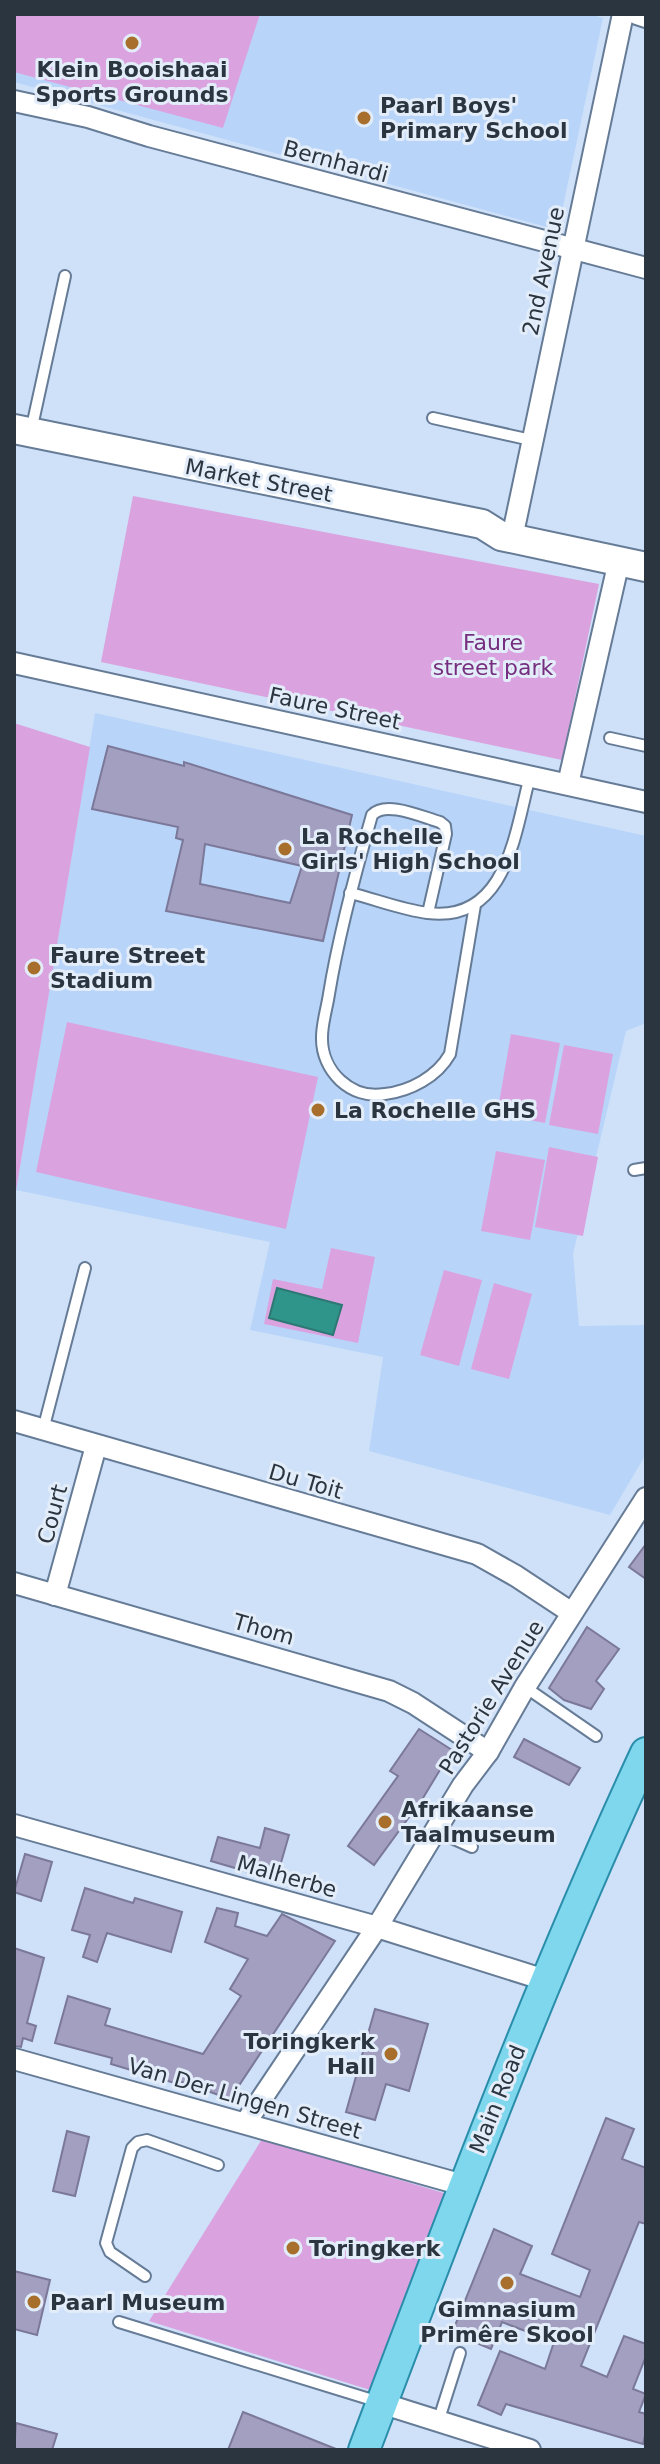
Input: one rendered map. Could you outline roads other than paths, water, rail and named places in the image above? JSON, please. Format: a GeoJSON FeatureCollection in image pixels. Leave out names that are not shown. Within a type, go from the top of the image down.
{"type":"FeatureCollection","features":[{"type":"Feature","properties":{"kind":"main road","name":"Market Street"},"geometry":{"type":"LineString","coordinates":[[20,437],[476,541],[507,537],[632,564]]}},
{"type":"Feature","properties":{"kind":"main road","name":"Main Road"},"geometry":{"type":"LineString","coordinates":[[364,2450],[463,2185],[545,1980],[646,1753]]}},
{"type":"Feature","properties":{"kind":"street","name":"2nd Avenue"},"geometry":{"type":"LineString","coordinates":[[507,537],[531,440],[623,14]]}},
{"type":"Feature","properties":{"kind":"street"},"geometry":{"type":"LineString","coordinates":[[637,14],[646,17]]}},
{"type":"Feature","properties":{"kind":"street","name":"Bernhardi"},"geometry":{"type":"LineString","coordinates":[[14,101],[88,117],[149,136],[646,268]]}},
{"type":"Feature","properties":{"kind":"street"},"geometry":{"type":"LineString","coordinates":[[568,784],[632,564]]}},
{"type":"Feature","properties":{"kind":"street","name":"Faure Street"},"geometry":{"type":"LineString","coordinates":[[14,663],[646,802]]}},
{"type":"Feature","properties":{"kind":"street","name":"Du Toit"},"geometry":{"type":"LineString","coordinates":[[14,1421],[477,1554],[572,1613]]}},
{"type":"Feature","properties":{"kind":"street","name":"Court"},"geometry":{"type":"LineString","coordinates":[[55,1595],[96,1446]]}},
{"type":"Feature","properties":{"kind":"street","name":"Pastorie Avenue"},"geometry":{"type":"LineString","coordinates":[[246,2122],[377,1927],[463,1785],[488,1752],[525,1687],[646,1498]]}},
{"type":"Feature","properties":{"kind":"street","name":"Thom"},"geometry":{"type":"LineString","coordinates":[[14,1583],[389,1691],[488,1752]]}},
{"type":"Feature","properties":{"kind":"street","name":"Malherbe"},"geometry":{"type":"LineString","coordinates":[[14,1825],[377,1927],[545,1980]]}},
{"type":"Feature","properties":{"kind":"street","name":"Van Der Lingen Street"},"geometry":{"type":"LineString","coordinates":[[14,2059],[463,2185]]}},
{"type":"Feature","properties":{"kind":"street"},"geometry":{"type":"LineString","coordinates":[[381,2403],[523,2449]]}},
{"type":"Feature","properties":{"kind":"lane"},"geometry":{"type":"LineString","coordinates":[[20,437],[65,276]]}},
{"type":"Feature","properties":{"kind":"lane"},"geometry":{"type":"LineString","coordinates":[[433,418],[531,440]]}},
{"type":"Feature","properties":{"kind":"lane"},"geometry":{"type":"LineString","coordinates":[[610,738],[646,746]]}},
{"type":"Feature","properties":{"kind":"lane"},"geometry":{"type":"LineString","coordinates":[[350,893],[428,913],[455,913],[475,905],[488,894],[503,873],[530,776]]}},
{"type":"Feature","properties":{"kind":"lane"},"geometry":{"type":"LineString","coordinates":[[428,913],[446,834],[445,826],[387,808],[377,810],[372,815],[350,893],[334,962],[322,1039],[328,1063],[338,1080],[353,1090],[372,1096],[400,1092],[431,1076],[444,1065],[450,1054],[475,905]]}},
{"type":"Feature","properties":{"kind":"lane"},"geometry":{"type":"LineString","coordinates":[[634,1170],[646,1168]]}},
{"type":"Feature","properties":{"kind":"lane"},"geometry":{"type":"LineString","coordinates":[[43,1430],[85,1268]]}},
{"type":"Feature","properties":{"kind":"lane"},"geometry":{"type":"LineString","coordinates":[[525,1687],[596,1736]]}},
{"type":"Feature","properties":{"kind":"lane"},"geometry":{"type":"LineString","coordinates":[[436,1831],[472,1847]]}},
{"type":"Feature","properties":{"kind":"lane"},"geometry":{"type":"LineString","coordinates":[[145,2276],[110,2252],[106,2243],[132,2148],[138,2142],[147,2140],[218,2165]]}},
{"type":"Feature","properties":{"kind":"lane"},"geometry":{"type":"LineString","coordinates":[[119,2322],[381,2403]]}},
{"type":"Feature","properties":{"kind":"lane"},"geometry":{"type":"LineString","coordinates":[[438,2422],[460,2353]]}},
{"type":"Feature","properties":{"kind":"place","name":"Klein Booishaai Sports Grounds"},"geometry":{"type":"Point","coordinates":[132,43]}},
{"type":"Feature","properties":{"kind":"place","name":"Paarl Boys' Primary School"},"geometry":{"type":"Point","coordinates":[364,118]}},
{"type":"Feature","properties":{"kind":"place","name":"La Rochelle Girls' High School"},"geometry":{"type":"Point","coordinates":[285,849]}},
{"type":"Feature","properties":{"kind":"place","name":"Faure Street Stadium"},"geometry":{"type":"Point","coordinates":[34,968]}},
{"type":"Feature","properties":{"kind":"place","name":"La Rochelle GHS"},"geometry":{"type":"Point","coordinates":[318,1110]}},
{"type":"Feature","properties":{"kind":"place","name":"Afrikaanse Taalmuseum"},"geometry":{"type":"Point","coordinates":[385,1822]}},
{"type":"Feature","properties":{"kind":"place","name":"Toringkerk Hall"},"geometry":{"type":"Point","coordinates":[391,2054]}},
{"type":"Feature","properties":{"kind":"place","name":"Toringkerk"},"geometry":{"type":"Point","coordinates":[293,2248]}},
{"type":"Feature","properties":{"kind":"place","name":"Gimnasium Primêre Skool"},"geometry":{"type":"Point","coordinates":[507,2283]}},
{"type":"Feature","properties":{"kind":"place","name":"Paarl Museum"},"geometry":{"type":"Point","coordinates":[34,2302]}},
{"type":"Feature","properties":{"kind":"park label","name":"Faure street park"},"geometry":{"type":"Point","coordinates":[493,654]}}]}
